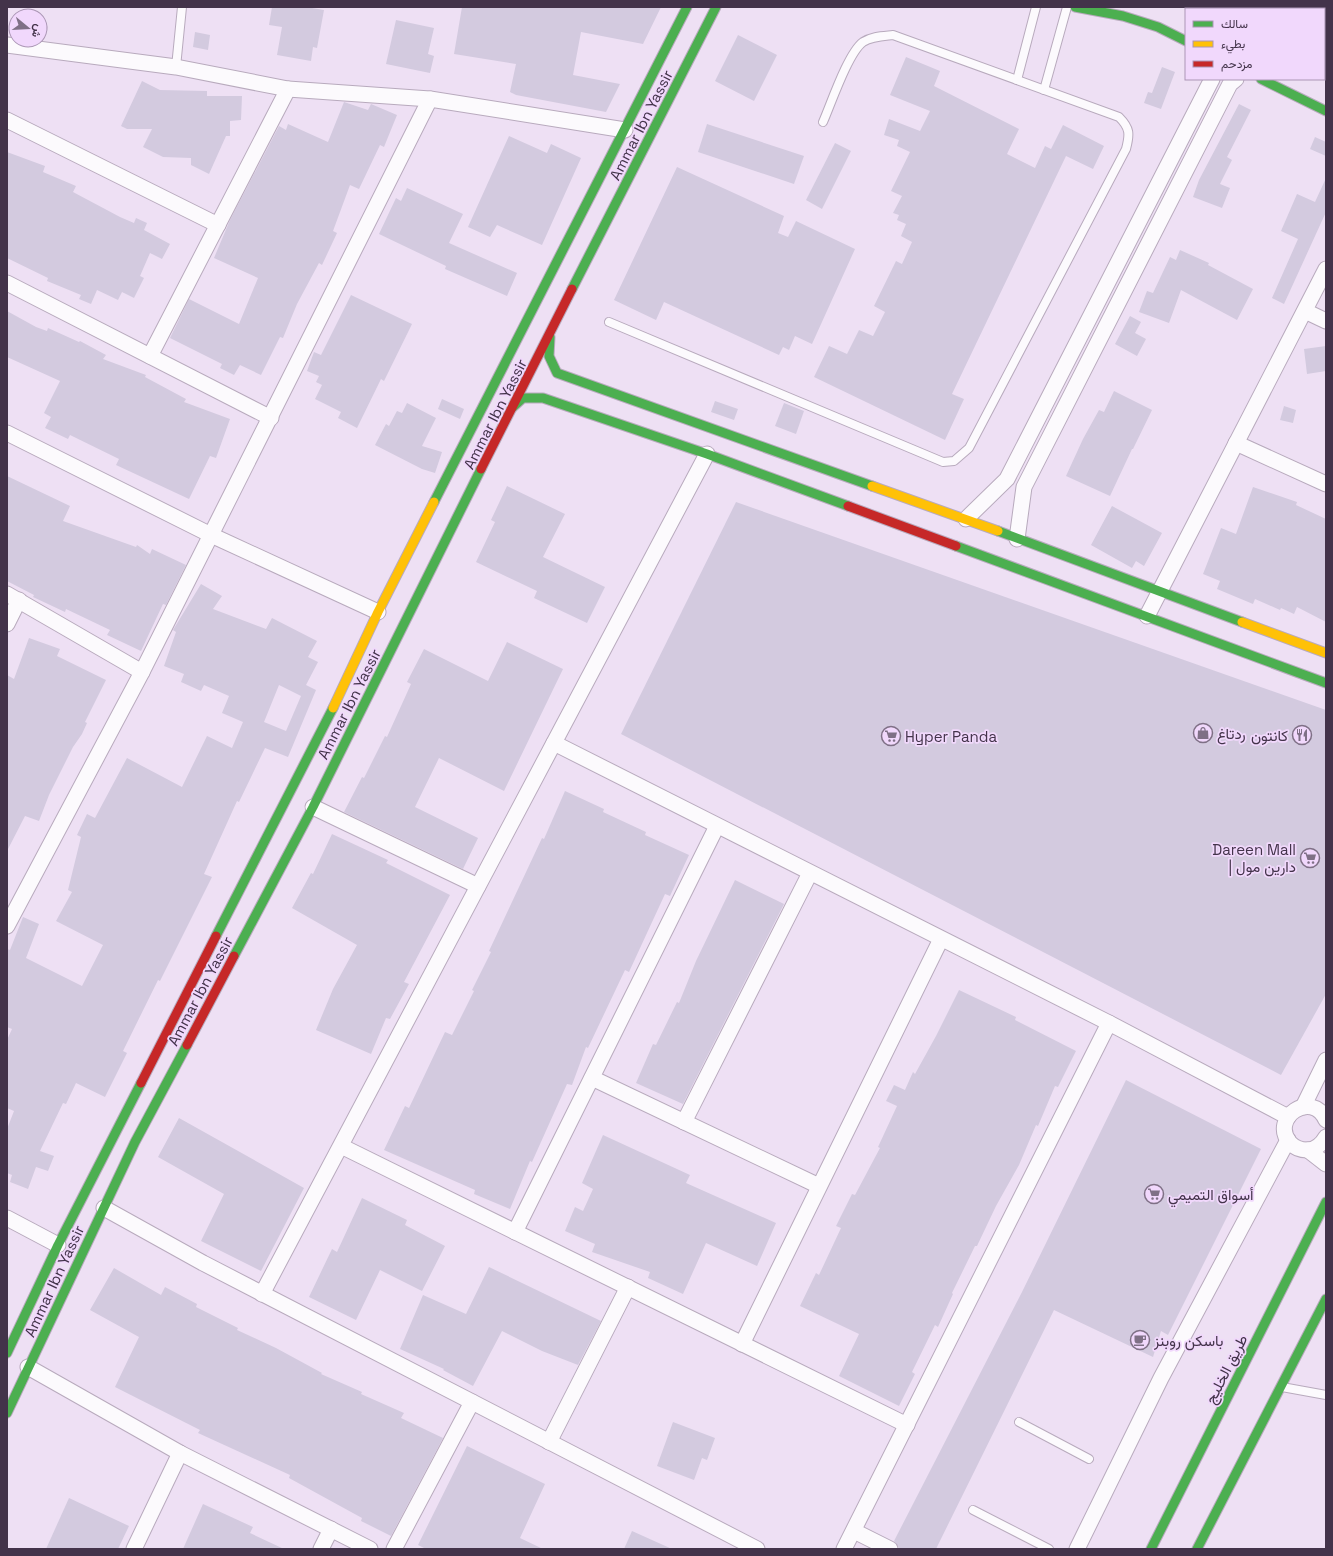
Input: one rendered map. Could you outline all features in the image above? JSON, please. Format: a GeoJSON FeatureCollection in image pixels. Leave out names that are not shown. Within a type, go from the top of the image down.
{"type":"FeatureCollection","features":[{"type":"Feature","properties":{"kind":"street","name":"Ammar Ibn Yassir"},"geometry":{"type":"LineString","coordinates":[[7,1353],[58,1245],[336,702],[378,612],[630,134],[688,7]]}},
{"type":"Feature","properties":{"kind":"street","name":"Ammar Ibn Yassir"},"geometry":{"type":"LineString","coordinates":[[7,1413],[135,1142],[314,807],[512,408],[716,7]]}},
{"type":"Feature","properties":{"kind":"street"},"geometry":{"type":"LineString","coordinates":[[1075,7],[1123,16],[1158,27],[1185,40]]}},
{"type":"Feature","properties":{"kind":"street"},"geometry":{"type":"LineString","coordinates":[[7,46],[176,67],[288,89],[430,99],[630,134]]}},
{"type":"Feature","properties":{"kind":"street"},"geometry":{"type":"LineString","coordinates":[[966,519],[1007,479],[1211,80]]}},
{"type":"Feature","properties":{"kind":"street"},"geometry":{"type":"LineString","coordinates":[[1018,539],[1024,487],[1230,84],[1235,80]]}},
{"type":"Feature","properties":{"kind":"street"},"geometry":{"type":"LineString","coordinates":[[1263,80],[1326,111]]}},
{"type":"Feature","properties":{"kind":"street"},"geometry":{"type":"LineString","coordinates":[[150,356],[288,89]]}},
{"type":"Feature","properties":{"kind":"street"},"geometry":{"type":"LineString","coordinates":[[7,926],[142,672],[430,99]]}},
{"type":"Feature","properties":{"kind":"street"},"geometry":{"type":"LineString","coordinates":[[7,120],[218,225]]}},
{"type":"Feature","properties":{"kind":"street"},"geometry":{"type":"LineString","coordinates":[[585,267],[601,212],[624,166]]}},
{"type":"Feature","properties":{"kind":"street"},"geometry":{"type":"LineString","coordinates":[[1147,616],[1326,268]]}},
{"type":"Feature","properties":{"kind":"street"},"geometry":{"type":"LineString","coordinates":[[7,283],[271,418]]}},
{"type":"Feature","properties":{"kind":"street"},"geometry":{"type":"LineString","coordinates":[[1305,311],[1326,321]]}},
{"type":"Feature","properties":{"kind":"street"},"geometry":{"type":"LineString","coordinates":[[550,335],[548,346],[549,358],[552,367],[558,373],[966,519],[1158,592],[1326,653]]}},
{"type":"Feature","properties":{"kind":"street"},"geometry":{"type":"LineString","coordinates":[[512,408],[523,398],[543,398],[707,454],[1326,683]]}},
{"type":"Feature","properties":{"kind":"street"},"geometry":{"type":"LineString","coordinates":[[7,433],[211,535],[378,612]]}},
{"type":"Feature","properties":{"kind":"street"},"geometry":{"type":"LineString","coordinates":[[1236,443],[1326,484]]}},
{"type":"Feature","properties":{"kind":"street"},"geometry":{"type":"LineString","coordinates":[[262,1294],[707,454]]}},
{"type":"Feature","properties":{"kind":"street"},"geometry":{"type":"LineString","coordinates":[[7,624],[13,597],[142,672]]}},
{"type":"Feature","properties":{"kind":"street"},"geometry":{"type":"LineString","coordinates":[[554,743],[1109,1023],[1288,1117]]}},
{"type":"Feature","properties":{"kind":"street"},"geometry":{"type":"LineString","coordinates":[[314,807],[478,886]]}},
{"type":"Feature","properties":{"kind":"street"},"geometry":{"type":"LineString","coordinates":[[515,1232],[717,826]]}},
{"type":"Feature","properties":{"kind":"street"},"geometry":{"type":"LineString","coordinates":[[684,1122],[810,873]]}},
{"type":"Feature","properties":{"kind":"street"},"geometry":{"type":"LineString","coordinates":[[742,1344],[941,938]]}},
{"type":"Feature","properties":{"kind":"street"},"geometry":{"type":"LineString","coordinates":[[844,1549],[1109,1023]]}},
{"type":"Feature","properties":{"kind":"street"},"geometry":{"type":"LineString","coordinates":[[1303,1107],[1326,1060]]}},
{"type":"Feature","properties":{"kind":"street"},"geometry":{"type":"LineString","coordinates":[[592,1078],[819,1186]]}},
{"type":"Feature","properties":{"kind":"street"},"geometry":{"type":"LineString","coordinates":[[1325,1117],[1315,1108],[1303,1107],[1292,1112],[1288,1117],[1285,1128],[1288,1140],[1296,1148],[1308,1150],[1326,1164]]}},
{"type":"Feature","properties":{"kind":"street"},"geometry":{"type":"LineString","coordinates":[[1308,1150],[1320,1145],[1326,1137]]}},
{"type":"Feature","properties":{"kind":"street"},"geometry":{"type":"LineString","coordinates":[[1077,1549],[1161,1378],[1288,1140]]}},
{"type":"Feature","properties":{"kind":"street"},"geometry":{"type":"LineString","coordinates":[[340,1146],[907,1425]]}},
{"type":"Feature","properties":{"kind":"street","name":"طريق الخليج"},"geometry":{"type":"LineString","coordinates":[[1151,1549],[1326,1202]]}},
{"type":"Feature","properties":{"kind":"street"},"geometry":{"type":"LineString","coordinates":[[104,1208],[203,1264],[757,1549]]}},
{"type":"Feature","properties":{"kind":"street"},"geometry":{"type":"LineString","coordinates":[[7,1218],[58,1245]]}},
{"type":"Feature","properties":{"kind":"street"},"geometry":{"type":"LineString","coordinates":[[549,1442],[628,1288]]}},
{"type":"Feature","properties":{"kind":"street"},"geometry":{"type":"LineString","coordinates":[[1197,1549],[1282,1387],[1326,1299]]}},
{"type":"Feature","properties":{"kind":"street"},"geometry":{"type":"LineString","coordinates":[[28,1368],[180,1453],[370,1549]]}},
{"type":"Feature","properties":{"kind":"street"},"geometry":{"type":"LineString","coordinates":[[394,1549],[472,1402]]}},
{"type":"Feature","properties":{"kind":"street"},"geometry":{"type":"LineString","coordinates":[[134,1549],[180,1453]]}},
{"type":"Feature","properties":{"kind":"street"},"geometry":{"type":"LineString","coordinates":[[321,1549],[331,1529]]}},
{"type":"Feature","properties":{"kind":"street"},"geometry":{"type":"LineString","coordinates":[[854,1531],[890,1549]]}},
{"type":"Feature","properties":{"kind":"lane"},"geometry":{"type":"LineString","coordinates":[[176,67],[182,7]]}},
{"type":"Feature","properties":{"kind":"lane"},"geometry":{"type":"LineString","coordinates":[[1017,80],[1036,7]]}},
{"type":"Feature","properties":{"kind":"lane"},"geometry":{"type":"LineString","coordinates":[[1044,90],[1067,7]]}},
{"type":"Feature","properties":{"kind":"lane"},"geometry":{"type":"LineString","coordinates":[[609,322],[943,462],[954,461],[969,448],[1126,149],[1130,134],[1127,125],[1119,117],[908,39],[893,35],[875,36],[863,42],[853,54],[823,122]]}},
{"type":"Feature","properties":{"kind":"lane"},"geometry":{"type":"LineString","coordinates":[[1282,1387],[1326,1395]]}},
{"type":"Feature","properties":{"kind":"lane"},"geometry":{"type":"LineString","coordinates":[[1019,1422],[1089,1459]]}},
{"type":"Feature","properties":{"kind":"lane"},"geometry":{"type":"LineString","coordinates":[[973,1510],[1050,1549]]}},
{"type":"Feature","properties":{"kind":"building"},"geometry":{"type":"Polygon","coordinates":[[[272,7],[306,7],[324,10],[317,48],[313,47],[311,61],[277,55],[282,27],[269,25],[272,7]]]}},
{"type":"Feature","properties":{"kind":"building"},"geometry":{"type":"Polygon","coordinates":[[[462,7],[661,7],[643,44],[581,32],[573,75],[620,84],[606,112],[516,95],[510,92],[516,64],[454,54],[462,7]]]}},
{"type":"Feature","properties":{"kind":"building"},"geometry":{"type":"Polygon","coordinates":[[[396,20],[434,28],[428,54],[434,56],[430,73],[386,64],[396,20]]]}},
{"type":"Feature","properties":{"kind":"building"},"geometry":{"type":"Polygon","coordinates":[[[195,32],[210,35],[208,50],[193,47],[195,32]]]}},
{"type":"Feature","properties":{"kind":"building"},"geometry":{"type":"Polygon","coordinates":[[[738,35],[777,55],[754,101],[715,81],[738,35]]]}},
{"type":"Feature","properties":{"kind":"building"},"geometry":{"type":"Polygon","coordinates":[[[906,57],[940,71],[934,86],[1019,129],[1007,154],[1035,168],[1045,146],[1051,149],[1063,125],[1104,146],[1093,169],[1066,156],[952,394],[964,399],[945,440],[814,377],[829,346],[847,354],[859,330],[873,336],[885,312],[874,306],[896,261],[902,264],[912,242],[901,236],[906,224],[897,220],[899,215],[893,213],[902,196],[891,191],[910,152],[897,146],[899,140],[884,135],[889,119],[920,131],[930,111],[890,95],[906,57]]]}},
{"type":"Feature","properties":{"kind":"building"},"geometry":{"type":"Polygon","coordinates":[[[1162,67],[1175,72],[1161,109],[1144,103],[1148,92],[1152,93],[1162,67]]]}},
{"type":"Feature","properties":{"kind":"building"},"geometry":{"type":"Polygon","coordinates":[[[142,81],[160,90],[207,91],[207,96],[242,96],[241,120],[230,121],[230,136],[226,136],[209,174],[191,165],[191,158],[163,157],[143,147],[152,129],[127,129],[121,126],[142,81]]]}},
{"type":"Feature","properties":{"kind":"building"},"geometry":{"type":"Polygon","coordinates":[[[344,102],[368,110],[371,104],[397,115],[384,147],[380,145],[359,189],[350,185],[333,231],[337,233],[322,265],[319,263],[297,304],[283,338],[280,337],[261,375],[240,365],[234,375],[220,368],[222,364],[170,338],[189,299],[239,324],[258,278],[214,258],[230,220],[279,126],[286,130],[288,124],[328,142],[344,102]]]}},
{"type":"Feature","properties":{"kind":"building"},"geometry":{"type":"Polygon","coordinates":[[[1239,104],[1251,110],[1227,157],[1232,160],[1220,184],[1230,188],[1222,208],[1193,197],[1199,180],[1239,104]]]}},
{"type":"Feature","properties":{"kind":"building"},"geometry":{"type":"Polygon","coordinates":[[[707,124],[804,156],[794,184],[698,152],[707,124]]]}},
{"type":"Feature","properties":{"kind":"building"},"geometry":{"type":"Polygon","coordinates":[[[509,136],[547,153],[551,144],[581,158],[542,245],[497,225],[490,237],[468,227],[509,136]]]}},
{"type":"Feature","properties":{"kind":"building"},"geometry":{"type":"Polygon","coordinates":[[[1315,137],[1326,142],[1326,156],[1310,149],[1315,137]]]}},
{"type":"Feature","properties":{"kind":"building"},"geometry":{"type":"Polygon","coordinates":[[[835,143],[851,151],[822,209],[806,200],[835,143]]]}},
{"type":"Feature","properties":{"kind":"building"},"geometry":{"type":"Polygon","coordinates":[[[7,152],[45,166],[43,172],[76,186],[73,192],[120,217],[134,223],[136,218],[147,223],[144,230],[170,244],[162,259],[150,253],[140,276],[144,278],[134,298],[122,292],[118,300],[97,290],[91,304],[79,299],[81,295],[47,281],[48,278],[7,258],[7,152]]]}},
{"type":"Feature","properties":{"kind":"building"},"geometry":{"type":"Polygon","coordinates":[[[677,167],[784,216],[778,233],[788,237],[796,221],[855,249],[812,344],[795,336],[789,350],[783,347],[779,355],[664,302],[656,320],[614,300],[677,167]]]}},
{"type":"Feature","properties":{"kind":"building"},"geometry":{"type":"Polygon","coordinates":[[[1326,178],[1326,212],[1284,304],[1272,298],[1298,239],[1281,231],[1297,194],[1315,202],[1326,178]]]}},
{"type":"Feature","properties":{"kind":"building"},"geometry":{"type":"Polygon","coordinates":[[[407,188],[463,214],[449,243],[517,273],[507,296],[445,269],[446,266],[379,234],[396,198],[401,201],[407,188]]]}},
{"type":"Feature","properties":{"kind":"building"},"geometry":{"type":"Polygon","coordinates":[[[1180,250],[1209,263],[1208,265],[1253,289],[1237,320],[1181,290],[1169,323],[1139,312],[1147,291],[1153,293],[1170,257],[1176,260],[1180,250]]]}},
{"type":"Feature","properties":{"kind":"building"},"geometry":{"type":"Polygon","coordinates":[[[351,295],[412,324],[384,381],[381,379],[357,428],[338,418],[341,412],[315,399],[322,385],[316,382],[319,376],[307,371],[314,352],[321,355],[351,295]]]}},
{"type":"Feature","properties":{"kind":"building"},"geometry":{"type":"Polygon","coordinates":[[[7,311],[36,327],[47,331],[48,328],[79,342],[80,341],[106,355],[103,359],[146,375],[145,377],[186,399],[184,402],[230,419],[216,458],[210,456],[189,499],[116,465],[119,459],[70,435],[68,439],[45,428],[51,417],[44,413],[60,381],[7,357],[7,311]]]}},
{"type":"Feature","properties":{"kind":"building"},"geometry":{"type":"Polygon","coordinates":[[[1130,316],[1141,322],[1135,333],[1146,339],[1137,356],[1115,344],[1130,316]]]}},
{"type":"Feature","properties":{"kind":"building"},"geometry":{"type":"Polygon","coordinates":[[[1326,346],[1326,371],[1307,374],[1304,349],[1326,346]]]}},
{"type":"Feature","properties":{"kind":"building"},"geometry":{"type":"Polygon","coordinates":[[[1114,391],[1152,410],[1110,496],[1066,476],[1083,439],[1099,410],[1104,412],[1114,391]]]}},
{"type":"Feature","properties":{"kind":"building"},"geometry":{"type":"Polygon","coordinates":[[[442,399],[464,409],[460,419],[438,409],[442,399]]]}},
{"type":"Feature","properties":{"kind":"building"},"geometry":{"type":"Polygon","coordinates":[[[715,401],[738,409],[734,420],[711,412],[715,401]]]}},
{"type":"Feature","properties":{"kind":"building"},"geometry":{"type":"Polygon","coordinates":[[[407,403],[436,418],[422,446],[442,452],[435,473],[422,469],[375,445],[386,424],[389,426],[397,411],[402,413],[407,403]]]}},
{"type":"Feature","properties":{"kind":"building"},"geometry":{"type":"Polygon","coordinates":[[[784,403],[804,411],[796,434],[775,426],[784,403]]]}},
{"type":"Feature","properties":{"kind":"building"},"geometry":{"type":"Polygon","coordinates":[[[1284,406],[1296,410],[1293,423],[1280,420],[1284,406]]]}},
{"type":"Feature","properties":{"kind":"building"},"geometry":{"type":"Polygon","coordinates":[[[7,476],[70,506],[63,521],[136,547],[137,545],[150,554],[152,549],[186,565],[166,605],[163,604],[141,651],[107,635],[110,630],[66,609],[65,612],[33,597],[34,595],[7,581],[7,476]]]}},
{"type":"Feature","properties":{"kind":"building"},"geometry":{"type":"Polygon","coordinates":[[[507,486],[565,514],[543,557],[605,587],[587,623],[534,598],[537,591],[476,562],[495,522],[491,520],[507,486]]]}},
{"type":"Feature","properties":{"kind":"building"},"geometry":{"type":"Polygon","coordinates":[[[1253,487],[1297,502],[1296,505],[1326,519],[1326,622],[1297,607],[1294,614],[1281,608],[1280,610],[1255,599],[1253,604],[1217,589],[1220,581],[1203,574],[1221,528],[1236,534],[1253,487]]]}},
{"type":"Feature","properties":{"kind":"building"},"geometry":{"type":"Polygon","coordinates":[[[736,502],[1326,710],[1326,994],[1281,1075],[621,734],[736,502]]]}},
{"type":"Feature","properties":{"kind":"building"},"geometry":{"type":"Polygon","coordinates":[[[1112,506],[1162,533],[1144,566],[1136,561],[1132,568],[1091,545],[1112,506]]]}},
{"type":"Feature","properties":{"kind":"building"},"geometry":{"type":"Polygon","coordinates":[[[201,584],[222,596],[213,609],[266,629],[272,618],[317,641],[308,657],[318,662],[306,685],[316,690],[288,757],[265,748],[239,802],[237,801],[204,874],[212,877],[123,1051],[127,1053],[105,1097],[76,1083],[66,1104],[63,1103],[40,1151],[54,1156],[48,1171],[36,1167],[28,1189],[10,1182],[12,1175],[7,1173],[7,1129],[14,1111],[7,1108],[7,1040],[12,1029],[7,1027],[7,949],[10,950],[23,917],[39,924],[26,958],[82,986],[103,945],[56,921],[72,892],[68,890],[81,837],[77,835],[87,814],[95,818],[127,758],[182,787],[207,736],[232,748],[243,722],[222,713],[229,696],[204,685],[201,691],[181,682],[184,674],[164,666],[176,632],[173,630],[201,584]],[[279,685],[264,722],[286,731],[301,696],[279,685]]]}},
{"type":"Feature","properties":{"kind":"building"},"geometry":{"type":"Polygon","coordinates":[[[29,638],[60,649],[57,656],[106,680],[85,722],[87,723],[82,734],[73,747],[49,795],[39,821],[25,816],[7,851],[7,675],[14,679],[29,638]]]}},
{"type":"Feature","properties":{"kind":"building"},"geometry":{"type":"Polygon","coordinates":[[[507,642],[563,669],[504,791],[439,758],[415,807],[478,838],[463,869],[344,812],[362,777],[364,778],[385,736],[387,737],[411,684],[407,682],[424,649],[488,681],[507,642]]]}},
{"type":"Feature","properties":{"kind":"building"},"geometry":{"type":"Polygon","coordinates":[[[565,791],[604,809],[603,812],[646,832],[645,835],[689,855],[670,896],[665,894],[629,972],[625,970],[588,1048],[586,1047],[572,1085],[567,1084],[532,1162],[530,1161],[510,1209],[474,1194],[475,1190],[384,1150],[405,1106],[409,1108],[445,1032],[452,1035],[474,991],[472,990],[491,952],[489,951],[542,838],[544,839],[565,791]]]}},
{"type":"Feature","properties":{"kind":"building"},"geometry":{"type":"Polygon","coordinates":[[[332,834],[388,860],[386,863],[450,895],[404,982],[409,984],[390,1019],[386,1018],[371,1054],[316,1030],[333,989],[357,945],[292,908],[311,873],[313,874],[332,834]]]}},
{"type":"Feature","properties":{"kind":"building"},"geometry":{"type":"Polygon","coordinates":[[[735,880],[784,904],[683,1104],[636,1083],[653,1044],[656,1045],[677,1002],[679,1003],[696,961],[735,880]]]}},
{"type":"Feature","properties":{"kind":"building"},"geometry":{"type":"Polygon","coordinates":[[[959,990],[1016,1017],[1015,1020],[1076,1051],[1058,1087],[1055,1086],[1019,1165],[996,1206],[977,1246],[975,1246],[952,1293],[953,1294],[938,1327],[935,1325],[912,1372],[915,1374],[899,1406],[839,1376],[859,1334],[800,1306],[816,1273],[819,1275],[841,1228],[836,1226],[852,1194],[855,1195],[880,1148],[878,1147],[897,1106],[886,1101],[894,1085],[905,1090],[913,1072],[915,1074],[936,1036],[959,990]]]}},
{"type":"Feature","properties":{"kind":"building","name":"أسواق التميمي"},"geometry":{"type":"Polygon","coordinates":[[[1126,1080],[1261,1149],[1168,1335],[1161,1331],[1153,1357],[1054,1310],[936,1549],[900,1549],[894,1541],[1022,1292],[1126,1080]]]}},
{"type":"Feature","properties":{"kind":"building"},"geometry":{"type":"Polygon","coordinates":[[[179,1118],[304,1188],[261,1271],[201,1241],[224,1194],[158,1157],[179,1118]]]}},
{"type":"Feature","properties":{"kind":"building"},"geometry":{"type":"Polygon","coordinates":[[[603,1135],[690,1175],[686,1183],[776,1223],[757,1266],[706,1243],[683,1294],[648,1278],[650,1272],[592,1252],[595,1244],[565,1231],[575,1207],[583,1211],[593,1189],[582,1183],[603,1135]]]}},
{"type":"Feature","properties":{"kind":"building"},"geometry":{"type":"Polygon","coordinates":[[[362,1198],[407,1220],[405,1225],[445,1246],[422,1291],[380,1270],[356,1320],[309,1297],[332,1249],[337,1252],[362,1198]]]}},
{"type":"Feature","properties":{"kind":"building"},"geometry":{"type":"Polygon","coordinates":[[[489,1267],[601,1321],[578,1365],[542,1351],[502,1331],[473,1386],[443,1370],[444,1369],[400,1349],[423,1295],[466,1314],[489,1267]]]}},
{"type":"Feature","properties":{"kind":"building"},"geometry":{"type":"Polygon","coordinates":[[[114,1268],[161,1295],[165,1287],[197,1304],[196,1307],[238,1328],[237,1330],[276,1348],[322,1373],[321,1374],[362,1392],[361,1394],[404,1413],[401,1418],[443,1438],[391,1536],[361,1521],[362,1518],[289,1478],[290,1475],[198,1433],[200,1430],[115,1387],[139,1337],[90,1310],[114,1268]]]}},
{"type":"Feature","properties":{"kind":"building"},"geometry":{"type":"Polygon","coordinates":[[[673,1422],[715,1438],[707,1460],[702,1458],[694,1480],[657,1466],[673,1422]]]}},
{"type":"Feature","properties":{"kind":"building"},"geometry":{"type":"Polygon","coordinates":[[[467,1446],[545,1484],[520,1538],[543,1549],[426,1549],[418,1545],[467,1446]]]}},
{"type":"Feature","properties":{"kind":"building"},"geometry":{"type":"Polygon","coordinates":[[[69,1498],[129,1526],[118,1549],[46,1549],[69,1498]]]}},
{"type":"Feature","properties":{"kind":"building"},"geometry":{"type":"Polygon","coordinates":[[[203,1504],[253,1527],[250,1533],[284,1549],[183,1549],[203,1504]]]}},
{"type":"Feature","properties":{"kind":"building"},"geometry":{"type":"Polygon","coordinates":[[[632,1531],[672,1549],[624,1549],[632,1531]]]}},
{"type":"Feature","properties":{"kind":"traffic: fast"},"geometry":{"type":"LineString","coordinates":[[434,502],[687,7]]}},
{"type":"Feature","properties":{"kind":"traffic: fast"},"geometry":{"type":"LineString","coordinates":[[572,289],[716,7]]}},
{"type":"Feature","properties":{"kind":"traffic: fast"},"geometry":{"type":"LineString","coordinates":[[1075,7],[1123,16],[1158,27],[1185,40]]}},
{"type":"Feature","properties":{"kind":"traffic: fast"},"geometry":{"type":"LineString","coordinates":[[1263,80],[1326,111]]}},
{"type":"Feature","properties":{"kind":"traffic: fast"},"geometry":{"type":"LineString","coordinates":[[550,337],[549,356],[557,373],[872,486]]}},
{"type":"Feature","properties":{"kind":"traffic: fast"},"geometry":{"type":"LineString","coordinates":[[512,408],[523,398],[543,398],[707,454],[848,506]]}},
{"type":"Feature","properties":{"kind":"traffic: fast"},"geometry":{"type":"LineString","coordinates":[[234,956],[313,807],[481,469]]}},
{"type":"Feature","properties":{"kind":"traffic: fast"},"geometry":{"type":"LineString","coordinates":[[998,531],[1242,622]]}},
{"type":"Feature","properties":{"kind":"traffic: fast"},"geometry":{"type":"LineString","coordinates":[[956,546],[1326,683]]}},
{"type":"Feature","properties":{"kind":"traffic: fast"},"geometry":{"type":"LineString","coordinates":[[216,936],[333,708]]}},
{"type":"Feature","properties":{"kind":"traffic: fast"},"geometry":{"type":"LineString","coordinates":[[7,1413],[135,1142],[187,1045]]}},
{"type":"Feature","properties":{"kind":"traffic: fast"},"geometry":{"type":"LineString","coordinates":[[7,1353],[58,1245],[141,1083]]}},
{"type":"Feature","properties":{"kind":"traffic: fast"},"geometry":{"type":"LineString","coordinates":[[1151,1549],[1326,1202]]}},
{"type":"Feature","properties":{"kind":"traffic: fast"},"geometry":{"type":"LineString","coordinates":[[1197,1549],[1326,1299]]}},
{"type":"Feature","properties":{"kind":"traffic: slow"},"geometry":{"type":"LineString","coordinates":[[872,486],[998,531]]}},
{"type":"Feature","properties":{"kind":"traffic: slow"},"geometry":{"type":"LineString","coordinates":[[333,708],[378,612],[434,502]]}},
{"type":"Feature","properties":{"kind":"traffic: slow"},"geometry":{"type":"LineString","coordinates":[[1242,622],[1326,653]]}},
{"type":"Feature","properties":{"kind":"traffic: jam"},"geometry":{"type":"LineString","coordinates":[[481,469],[572,289]]}},
{"type":"Feature","properties":{"kind":"traffic: jam"},"geometry":{"type":"LineString","coordinates":[[848,506],[956,546]]}},
{"type":"Feature","properties":{"kind":"traffic: jam"},"geometry":{"type":"LineString","coordinates":[[141,1083],[216,936]]}},
{"type":"Feature","properties":{"kind":"traffic: jam"},"geometry":{"type":"LineString","coordinates":[[187,1045],[234,956]]}},
{"type":"Feature","properties":{"kind":"place","name":"ردتاغ"},"geometry":{"type":"Point","coordinates":[1203,733]}},
{"type":"Feature","properties":{"kind":"place","name":"كانتون"},"geometry":{"type":"Point","coordinates":[1302,735]}},
{"type":"Feature","properties":{"kind":"place","name":"Hyper Panda"},"geometry":{"type":"Point","coordinates":[891,736]}},
{"type":"Feature","properties":{"kind":"place","name":"Dareen Mall | دارين مول"},"geometry":{"type":"Point","coordinates":[1310,858]}},
{"type":"Feature","properties":{"kind":"place","name":"أسواق التميمي"},"geometry":{"type":"Point","coordinates":[1154,1194]}},
{"type":"Feature","properties":{"kind":"place","name":"باسكن روبنز"},"geometry":{"type":"Point","coordinates":[1140,1340]}}]}
